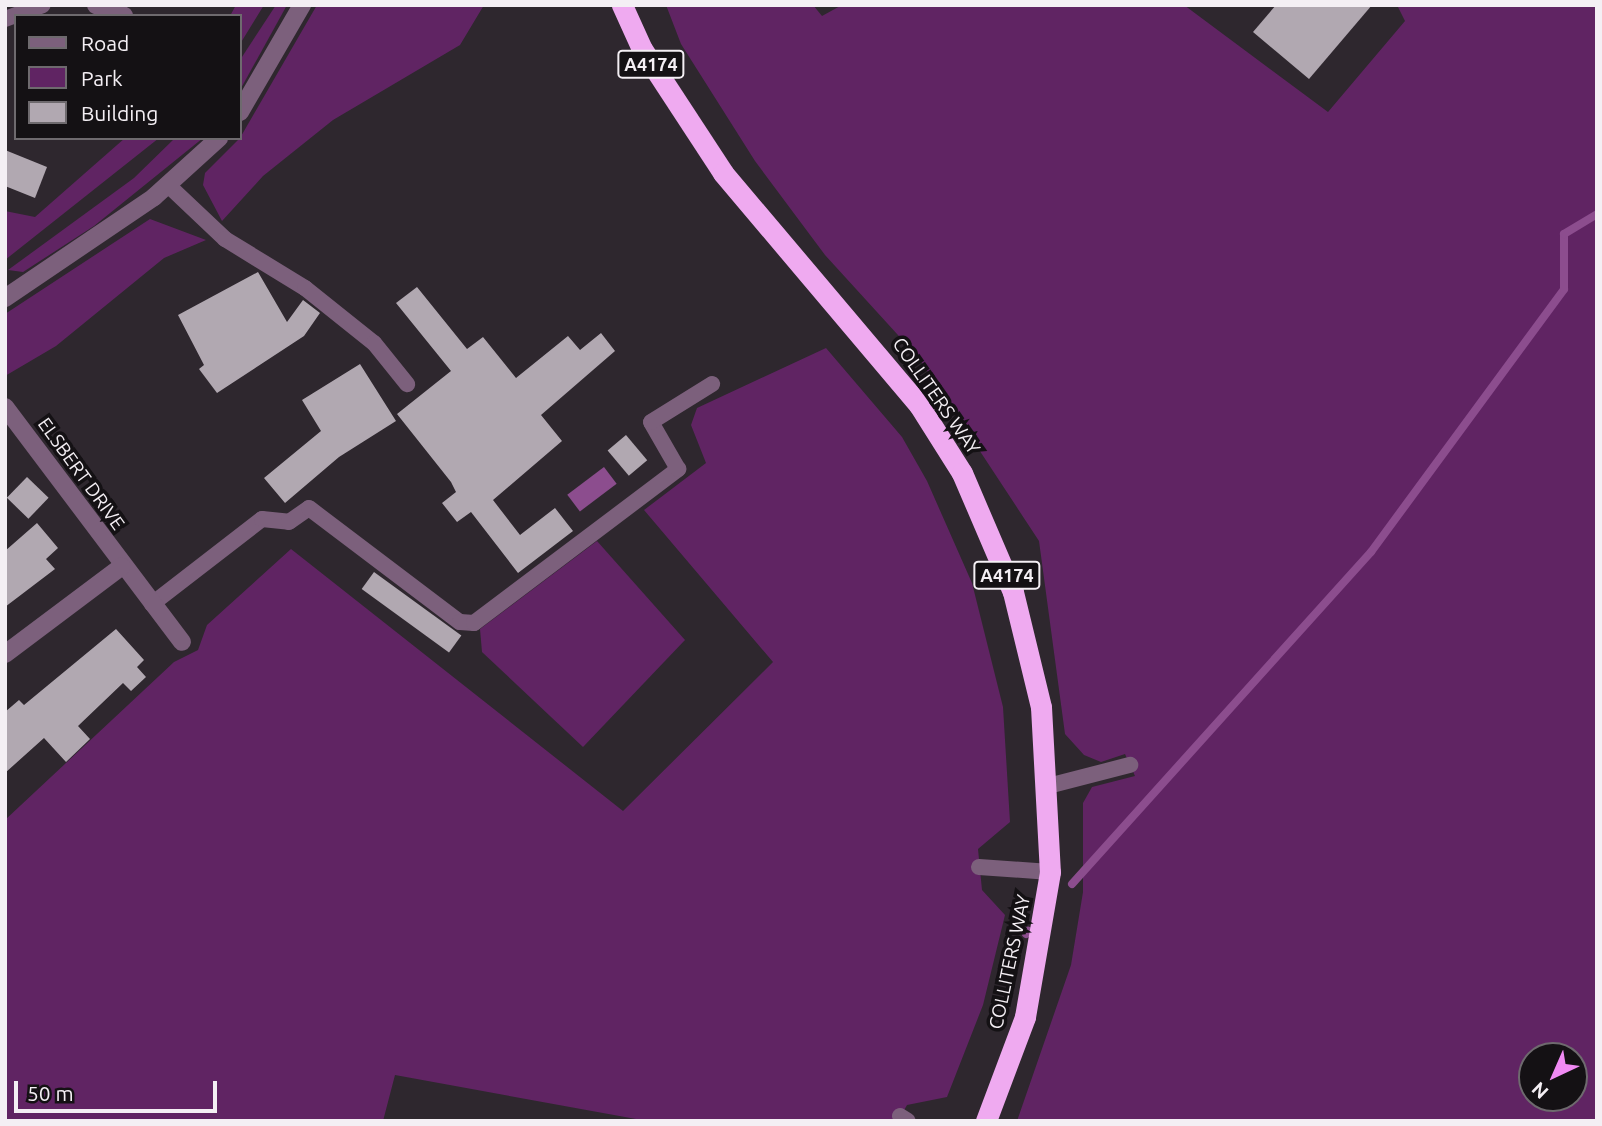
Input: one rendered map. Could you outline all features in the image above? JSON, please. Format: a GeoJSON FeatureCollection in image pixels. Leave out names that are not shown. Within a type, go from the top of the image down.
{"type":"FeatureCollection","features":[{"type":"Feature","properties":{"kind":"highway","name":"COLLITERS WAY"},"geometry":{"type":"LineString","coordinates":[[622,5],[685,120],[759,218],[873,347],[962,473],[1013,592],[1041,707],[1048,786],[1050,872],[1025,1017],[986,1121]]}},
{"type":"Feature","properties":{"kind":"street"},"geometry":{"type":"LineString","coordinates":[[97,5],[119,14]]}},
{"type":"Feature","properties":{"kind":"street"},"geometry":{"type":"LineString","coordinates":[[242,110],[302,5]]}},
{"type":"Feature","properties":{"kind":"street"},"geometry":{"type":"LineString","coordinates":[[5,298],[169,186],[217,140]]}},
{"type":"Feature","properties":{"kind":"street","name":"ELSBERT DRIVE"},"geometry":{"type":"LineString","coordinates":[[5,407],[122,566],[182,642]]}},
{"type":"Feature","properties":{"kind":"street"},"geometry":{"type":"LineString","coordinates":[[5,654],[122,566]]}},
{"type":"Feature","properties":{"kind":"lane"},"geometry":{"type":"LineString","coordinates":[[19,14],[43,5]]}},
{"type":"Feature","properties":{"kind":"lane"},"geometry":{"type":"LineString","coordinates":[[169,186],[225,239],[305,288],[374,343],[407,384]]}},
{"type":"Feature","properties":{"kind":"lane"},"geometry":{"type":"LineString","coordinates":[[152,604],[262,519],[289,522],[309,508],[460,622],[474,623],[678,469],[651,422],[712,384]]}},
{"type":"Feature","properties":{"kind":"lane"},"geometry":{"type":"LineString","coordinates":[[1048,786],[1130,765]]}},
{"type":"Feature","properties":{"kind":"lane"},"geometry":{"type":"LineString","coordinates":[[979,867],[1050,872]]}},
{"type":"Feature","properties":{"kind":"green space"},"geometry":{"type":"Polygon","coordinates":[[[236,5],[264,5],[242,41],[242,14],[231,14],[236,5]]]}},
{"type":"Feature","properties":{"kind":"green space"},"geometry":{"type":"Polygon","coordinates":[[[276,5],[287,5],[242,86],[242,57],[276,5]]]}},
{"type":"Feature","properties":{"kind":"green space"},"geometry":{"type":"Polygon","coordinates":[[[317,5],[484,5],[460,45],[333,120],[263,176],[222,221],[203,185],[205,173],[238,140],[242,140],[242,135],[317,5]]]}},
{"type":"Feature","properties":{"kind":"green space"},"geometry":{"type":"Polygon","coordinates":[[[666,5],[813,5],[822,16],[842,5],[1184,5],[1328,112],[1405,21],[1397,5],[1597,5],[1597,1121],[1017,1121],[1071,965],[1083,892],[1083,803],[1092,787],[1135,776],[1125,754],[1101,762],[1084,755],[1065,734],[1039,541],[918,357],[825,255],[755,161],[681,44],[666,5]]]}},
{"type":"Feature","properties":{"kind":"green space"},"geometry":{"type":"Polygon","coordinates":[[[123,140],[156,140],[5,260],[5,211],[35,217],[123,140]]]}},
{"type":"Feature","properties":{"kind":"green space"},"geometry":{"type":"Polygon","coordinates":[[[173,140],[201,140],[94,226],[23,272],[8,270],[134,178],[173,140]]]}},
{"type":"Feature","properties":{"kind":"green space"},"geometry":{"type":"Polygon","coordinates":[[[150,219],[206,240],[164,258],[56,346],[5,376],[5,314],[150,219]]]}},
{"type":"Feature","properties":{"kind":"green space"},"geometry":{"type":"Polygon","coordinates":[[[826,348],[902,437],[927,481],[972,583],[1003,707],[1010,822],[978,849],[982,890],[1005,915],[983,1005],[947,1097],[907,1105],[898,1121],[647,1121],[395,1075],[383,1121],[5,1121],[5,820],[174,662],[198,650],[207,625],[291,549],[623,811],[773,662],[644,510],[706,463],[691,425],[697,408],[826,348]]]}},
{"type":"Feature","properties":{"kind":"green space"},"geometry":{"type":"Polygon","coordinates":[[[597,541],[685,640],[583,747],[482,652],[480,629],[597,541]]]}},
{"type":"Feature","properties":{"kind":"shaded area"},"geometry":{"type":"Polygon","coordinates":[[[604,467],[617,484],[580,511],[567,495],[604,467]]]}},
{"type":"Feature","properties":{"kind":"building"},"geometry":{"type":"Polygon","coordinates":[[[1276,5],[1372,5],[1309,79],[1253,32],[1276,5]]]}},
{"type":"Feature","properties":{"kind":"building"},"geometry":{"type":"Polygon","coordinates":[[[5,150],[47,167],[35,198],[5,186],[5,150]]]}},
{"type":"Feature","properties":{"kind":"building"},"geometry":{"type":"Polygon","coordinates":[[[258,272],[287,322],[303,300],[320,313],[304,336],[217,393],[199,369],[204,365],[178,315],[258,272]]]}},
{"type":"Feature","properties":{"kind":"building"},"geometry":{"type":"Polygon","coordinates":[[[417,287],[467,349],[483,337],[516,378],[568,336],[580,350],[601,333],[615,351],[541,415],[562,441],[493,500],[520,535],[555,508],[573,531],[518,573],[471,512],[457,522],[442,503],[456,492],[451,482],[397,414],[451,371],[396,303],[417,287]]]}},
{"type":"Feature","properties":{"kind":"building"},"geometry":{"type":"Polygon","coordinates":[[[360,364],[396,421],[339,457],[285,503],[264,478],[321,431],[302,400],[360,364]]]}},
{"type":"Feature","properties":{"kind":"building"},"geometry":{"type":"Polygon","coordinates":[[[626,435],[647,460],[629,476],[608,450],[626,435]]]}},
{"type":"Feature","properties":{"kind":"building"},"geometry":{"type":"Polygon","coordinates":[[[27,477],[49,498],[28,519],[7,498],[27,477]]]}},
{"type":"Feature","properties":{"kind":"building"},"geometry":{"type":"Polygon","coordinates":[[[37,523],[58,548],[46,559],[55,569],[5,607],[5,551],[37,523]]]}},
{"type":"Feature","properties":{"kind":"building"},"geometry":{"type":"Polygon","coordinates":[[[374,572],[461,635],[449,652],[362,589],[374,572]]]}},
{"type":"Feature","properties":{"kind":"building"},"geometry":{"type":"Polygon","coordinates":[[[116,629],[144,660],[137,667],[146,677],[131,691],[123,683],[78,726],[90,739],[66,762],[44,738],[5,773],[5,712],[19,700],[24,705],[116,629]]]}},
{"type":"Feature","properties":{"kind":"waterway"},"geometry":{"type":"LineString","coordinates":[[1072,884],[1371,552],[1564,289],[1564,234],[1597,214]]}}]}
